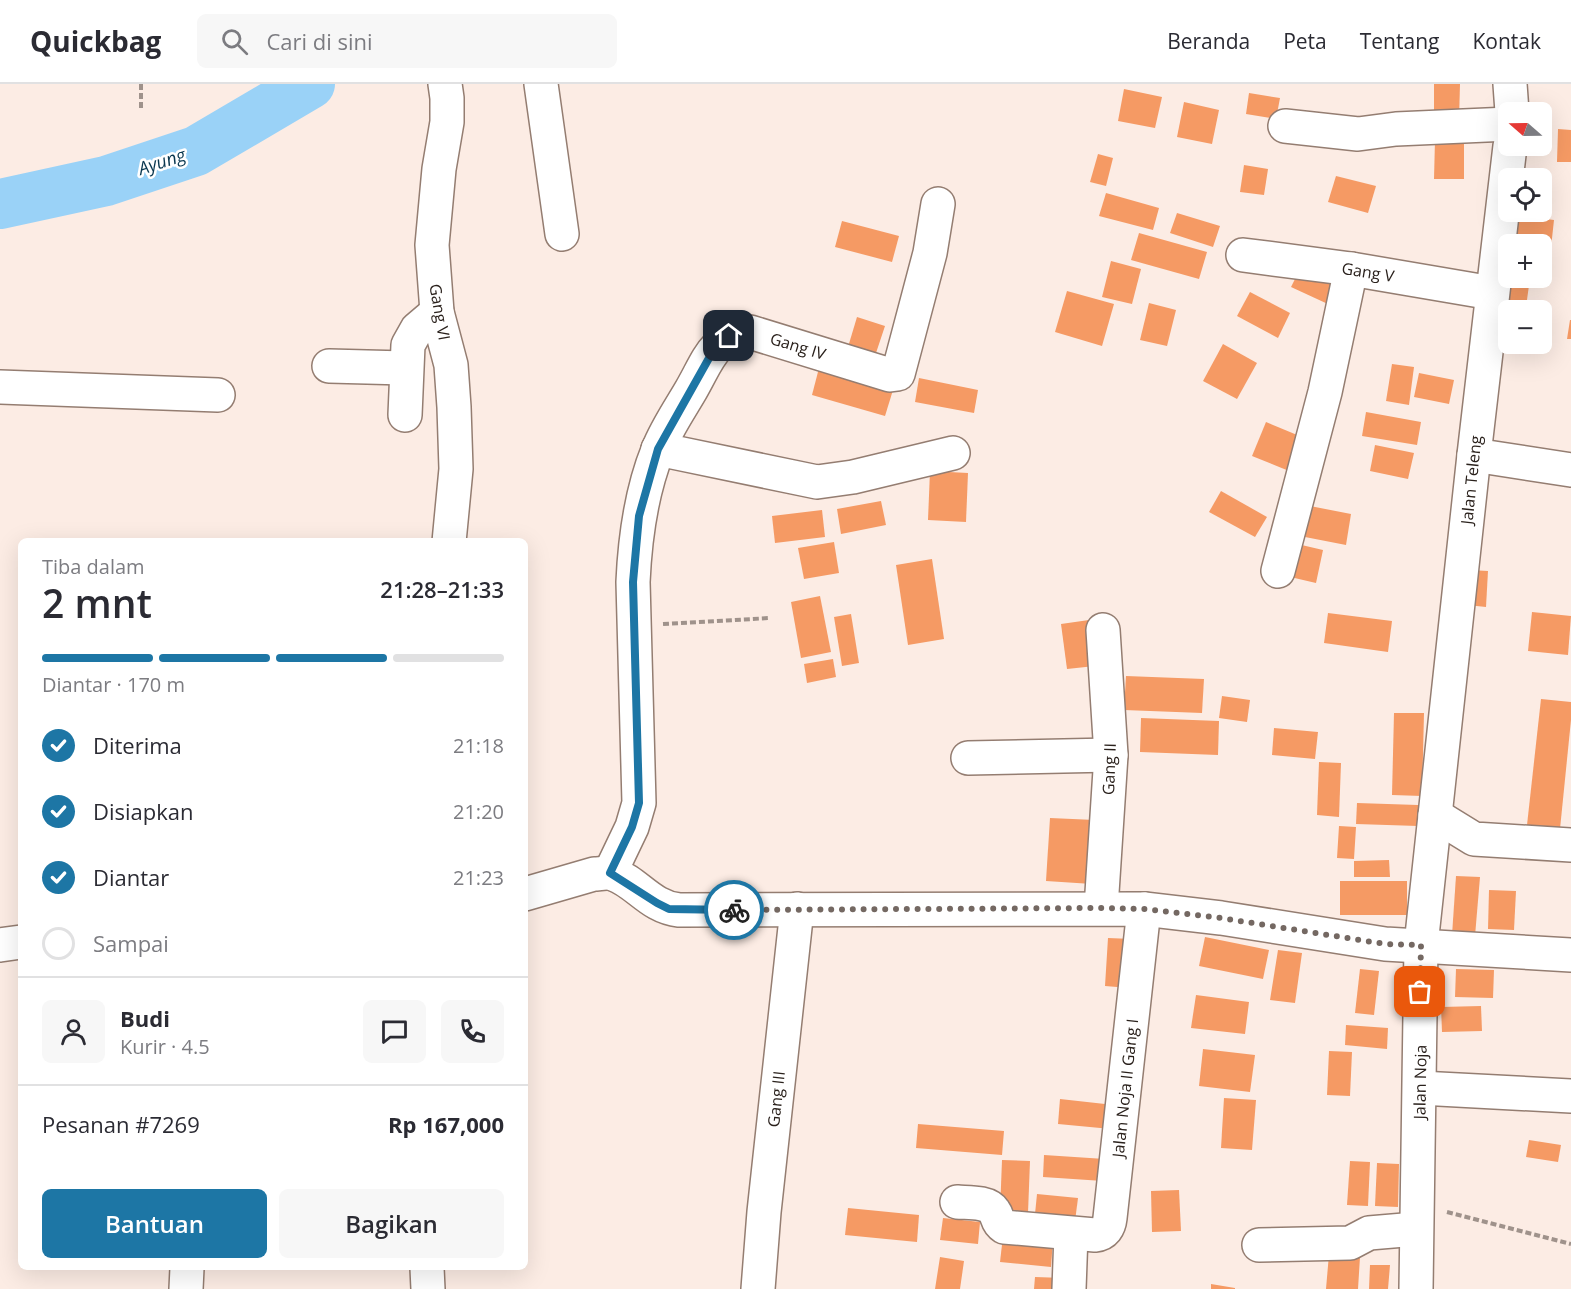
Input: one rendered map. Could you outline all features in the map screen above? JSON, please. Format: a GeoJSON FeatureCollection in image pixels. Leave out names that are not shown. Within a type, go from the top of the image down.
{"type":"FeatureCollection","features":[{"type":"Feature","properties":{"kind":"street"},"geometry":{"type":"LineString","coordinates":[[541,84],[562,234]]}},
{"type":"Feature","properties":{"kind":"street"},"geometry":{"type":"LineString","coordinates":[[1509,84],[1511,102]]}},
{"type":"Feature","properties":{"kind":"street","name":"Gang VI"},"geometry":{"type":"LineString","coordinates":[[449,85],[447,122],[432,221],[432,245],[437,312],[451,365],[454,407],[456,469],[449,538]]}},
{"type":"Feature","properties":{"kind":"street"},"geometry":{"type":"LineString","coordinates":[[1286,126],[1358,134],[1396,129],[1498,124]]}},
{"type":"Feature","properties":{"kind":"street","name":"Jalan Teleng"},"geometry":{"type":"LineString","coordinates":[[1435,815],[1509,156]]}},
{"type":"Feature","properties":{"kind":"street","name":"Gang IV"},"geometry":{"type":"LineString","coordinates":[[610,873],[632,827],[639,803],[636,625],[633,582],[639,516],[658,449],[713,351],[729,336],[750,332],[890,375],[898,375],[930,253],[938,204]]}},
{"type":"Feature","properties":{"kind":"street","name":"Gang V"},"geometry":{"type":"LineString","coordinates":[[1243,255],[1351,269],[1492,293]]}},
{"type":"Feature","properties":{"kind":"street"},"geometry":{"type":"LineString","coordinates":[[1278,571],[1325,392],[1351,269]]}},
{"type":"Feature","properties":{"kind":"street"},"geometry":{"type":"LineString","coordinates":[[405,415],[405,368],[408,345],[412,335],[437,312]]}},
{"type":"Feature","properties":{"kind":"street"},"geometry":{"type":"LineString","coordinates":[[329,366],[405,368]]}},
{"type":"Feature","properties":{"kind":"street"},"geometry":{"type":"LineString","coordinates":[[0,387],[218,395]]}},
{"type":"Feature","properties":{"kind":"street"},"geometry":{"type":"LineString","coordinates":[[658,449],[817,482],[853,477],[953,453]]}},
{"type":"Feature","properties":{"kind":"street"},"geometry":{"type":"LineString","coordinates":[[1474,455],[1571,470]]}},
{"type":"Feature","properties":{"kind":"street","name":"Gang II"},"geometry":{"type":"LineString","coordinates":[[1101,908],[1111,755],[1103,630]]}},
{"type":"Feature","properties":{"kind":"street"},"geometry":{"type":"LineString","coordinates":[[968,758],[1111,755]]}},
{"type":"Feature","properties":{"kind":"street"},"geometry":{"type":"LineString","coordinates":[[1435,815],[1474,839],[1571,845]]}},
{"type":"Feature","properties":{"kind":"street","name":"Jalan Noja"},"geometry":{"type":"LineString","coordinates":[[1416,1289],[1421,945],[1435,815]]}},
{"type":"Feature","properties":{"kind":"street"},"geometry":{"type":"LineString","coordinates":[[1429,876],[1474,839]]}},
{"type":"Feature","properties":{"kind":"street"},"geometry":{"type":"LineString","coordinates":[[528,893],[594,874],[610,873],[669,909],[1144,909],[1221,918],[1385,944],[1571,955]]}},
{"type":"Feature","properties":{"kind":"street","name":"Gang III"},"geometry":{"type":"LineString","coordinates":[[758,1289],[764,1212],[797,909]]}},
{"type":"Feature","properties":{"kind":"street","name":"Jalan Noja II Gang I"},"geometry":{"type":"LineString","coordinates":[[1071,1234],[1100,1235],[1107,1229],[1109,1223],[1144,909]]}},
{"type":"Feature","properties":{"kind":"street"},"geometry":{"type":"LineString","coordinates":[[0,945],[18,942]]}},
{"type":"Feature","properties":{"kind":"street"},"geometry":{"type":"LineString","coordinates":[[1420,1088],[1571,1096]]}},
{"type":"Feature","properties":{"kind":"street"},"geometry":{"type":"LineString","coordinates":[[957,1202],[990,1207],[1004,1227],[1071,1234],[1069,1289]]}},
{"type":"Feature","properties":{"kind":"street"},"geometry":{"type":"LineString","coordinates":[[1259,1245],[1350,1243],[1369,1233],[1417,1217]]}},
{"type":"Feature","properties":{"kind":"street"},"geometry":{"type":"LineString","coordinates":[[186,1289],[188,1270]]}},
{"type":"Feature","properties":{"kind":"street"},"geometry":{"type":"LineString","coordinates":[[427,1270],[428,1289]]}},
{"type":"Feature","properties":{"kind":"path"},"geometry":{"type":"LineString","coordinates":[[141,84],[141,108]]}},
{"type":"Feature","properties":{"kind":"path"},"geometry":{"type":"LineString","coordinates":[[636,625],[770,618]]}},
{"type":"Feature","properties":{"kind":"path"},"geometry":{"type":"LineString","coordinates":[[1417,1217],[1571,1244]]}},
{"type":"Feature","properties":{"kind":"building"},"geometry":{"type":"Polygon","coordinates":[[[1434,84],[1460,84],[1459,120],[1434,120],[1434,84]]]}},
{"type":"Feature","properties":{"kind":"building"},"geometry":{"type":"Polygon","coordinates":[[[1124,89],[1162,97],[1155,128],[1118,121],[1124,89]]]}},
{"type":"Feature","properties":{"kind":"building"},"geometry":{"type":"Polygon","coordinates":[[[1249,93],[1280,98],[1276,119],[1246,114],[1249,93]]]}},
{"type":"Feature","properties":{"kind":"building"},"geometry":{"type":"Polygon","coordinates":[[[1184,102],[1219,110],[1212,144],[1177,137],[1184,102]]]}},
{"type":"Feature","properties":{"kind":"building"},"geometry":{"type":"Polygon","coordinates":[[[1558,129],[1571,130],[1571,162],[1557,162],[1558,129]]]}},
{"type":"Feature","properties":{"kind":"building"},"geometry":{"type":"Polygon","coordinates":[[[1435,140],[1464,140],[1464,179],[1434,179],[1435,140]]]}},
{"type":"Feature","properties":{"kind":"building"},"geometry":{"type":"Polygon","coordinates":[[[1098,154],[1113,158],[1106,186],[1090,182],[1098,154]]]}},
{"type":"Feature","properties":{"kind":"building"},"geometry":{"type":"Polygon","coordinates":[[[1244,165],[1268,169],[1264,195],[1240,192],[1244,165]]]}},
{"type":"Feature","properties":{"kind":"building"},"geometry":{"type":"Polygon","coordinates":[[[1336,176],[1376,186],[1368,213],[1328,202],[1336,176]]]}},
{"type":"Feature","properties":{"kind":"building"},"geometry":{"type":"Polygon","coordinates":[[[1106,193],[1159,208],[1153,230],[1099,216],[1106,193]]]}},
{"type":"Feature","properties":{"kind":"building"},"geometry":{"type":"Polygon","coordinates":[[[1177,213],[1220,226],[1213,247],[1170,233],[1177,213]]]}},
{"type":"Feature","properties":{"kind":"building"},"geometry":{"type":"Polygon","coordinates":[[[1554,220],[1552,238],[1552,234],[1514,234],[1515,222],[1552,222],[1554,220]]]}},
{"type":"Feature","properties":{"kind":"building"},"geometry":{"type":"Polygon","coordinates":[[[842,221],[899,236],[892,262],[835,247],[842,221]]]}},
{"type":"Feature","properties":{"kind":"building"},"geometry":{"type":"Polygon","coordinates":[[[1139,233],[1207,252],[1199,279],[1131,260],[1139,233]]]}},
{"type":"Feature","properties":{"kind":"building"},"geometry":{"type":"Polygon","coordinates":[[[1111,261],[1141,269],[1132,304],[1102,297],[1111,261]]]}},
{"type":"Feature","properties":{"kind":"building"},"geometry":{"type":"Polygon","coordinates":[[[1300,269],[1338,285],[1330,305],[1291,287],[1300,269]]]}},
{"type":"Feature","properties":{"kind":"building"},"geometry":{"type":"Polygon","coordinates":[[[1503,288],[1529,288],[1527,300],[1498,300],[1498,303],[1495,303],[1503,288]]]}},
{"type":"Feature","properties":{"kind":"building"},"geometry":{"type":"Polygon","coordinates":[[[1067,291],[1114,304],[1102,346],[1055,332],[1067,291]]]}},
{"type":"Feature","properties":{"kind":"building"},"geometry":{"type":"Polygon","coordinates":[[[1250,292],[1290,313],[1278,338],[1237,316],[1250,292]]]}},
{"type":"Feature","properties":{"kind":"building"},"geometry":{"type":"Polygon","coordinates":[[[1149,303],[1176,310],[1167,346],[1140,340],[1149,303]]]}},
{"type":"Feature","properties":{"kind":"building"},"geometry":{"type":"Polygon","coordinates":[[[857,317],[885,326],[875,356],[848,347],[857,317]]]}},
{"type":"Feature","properties":{"kind":"building"},"geometry":{"type":"Polygon","coordinates":[[[1570,320],[1571,339],[1567,339],[1570,320]]]}},
{"type":"Feature","properties":{"kind":"building"},"geometry":{"type":"Polygon","coordinates":[[[1223,344],[1257,363],[1237,399],[1203,381],[1223,344]]]}},
{"type":"Feature","properties":{"kind":"building"},"geometry":{"type":"Polygon","coordinates":[[[1392,364],[1414,367],[1409,405],[1386,401],[1392,364]]]}},
{"type":"Feature","properties":{"kind":"building"},"geometry":{"type":"Polygon","coordinates":[[[819,368],[893,390],[885,416],[812,395],[819,368]]]}},
{"type":"Feature","properties":{"kind":"building"},"geometry":{"type":"Polygon","coordinates":[[[1419,373],[1454,380],[1449,404],[1414,397],[1419,373]]]}},
{"type":"Feature","properties":{"kind":"building"},"geometry":{"type":"Polygon","coordinates":[[[919,378],[978,390],[974,413],[915,402],[919,378]]]}},
{"type":"Feature","properties":{"kind":"building"},"geometry":{"type":"Polygon","coordinates":[[[1366,412],[1421,422],[1417,445],[1362,436],[1366,412]]]}},
{"type":"Feature","properties":{"kind":"building"},"geometry":{"type":"Polygon","coordinates":[[[1266,422],[1302,437],[1289,471],[1252,456],[1266,422]]]}},
{"type":"Feature","properties":{"kind":"building"},"geometry":{"type":"Polygon","coordinates":[[[1375,445],[1414,453],[1408,479],[1370,471],[1375,445]]]}},
{"type":"Feature","properties":{"kind":"building"},"geometry":{"type":"Polygon","coordinates":[[[930,471],[968,473],[966,522],[928,520],[930,471]]]}},
{"type":"Feature","properties":{"kind":"building"},"geometry":{"type":"Polygon","coordinates":[[[1221,491],[1267,517],[1255,537],[1209,512],[1221,491]]]}},
{"type":"Feature","properties":{"kind":"building"},"geometry":{"type":"Polygon","coordinates":[[[881,501],[886,525],[841,534],[837,509],[881,501]]]}},
{"type":"Feature","properties":{"kind":"building"},"geometry":{"type":"Polygon","coordinates":[[[1310,506],[1351,514],[1346,545],[1305,537],[1310,506]]]}},
{"type":"Feature","properties":{"kind":"building"},"geometry":{"type":"Polygon","coordinates":[[[822,510],[825,537],[775,543],[772,516],[822,510]]]}},
{"type":"Feature","properties":{"kind":"building"},"geometry":{"type":"Polygon","coordinates":[[[834,542],[839,573],[804,579],[798,548],[834,542]]]}},
{"type":"Feature","properties":{"kind":"building"},"geometry":{"type":"Polygon","coordinates":[[[1293,543],[1323,550],[1316,583],[1286,576],[1293,543]]]}},
{"type":"Feature","properties":{"kind":"building"},"geometry":{"type":"Polygon","coordinates":[[[932,559],[944,639],[908,645],[896,565],[932,559]]]}},
{"type":"Feature","properties":{"kind":"building"},"geometry":{"type":"Polygon","coordinates":[[[1470,570],[1488,571],[1486,607],[1467,605],[1470,570]]]}},
{"type":"Feature","properties":{"kind":"building"},"geometry":{"type":"Polygon","coordinates":[[[820,596],[831,652],[801,658],[791,602],[820,596]]]}},
{"type":"Feature","properties":{"kind":"building"},"geometry":{"type":"Polygon","coordinates":[[[1532,612],[1571,616],[1568,655],[1528,651],[1532,612]]]}},
{"type":"Feature","properties":{"kind":"building"},"geometry":{"type":"Polygon","coordinates":[[[1328,613],[1392,621],[1388,652],[1324,643],[1328,613]]]}},
{"type":"Feature","properties":{"kind":"building"},"geometry":{"type":"Polygon","coordinates":[[[851,614],[859,663],[842,666],[834,617],[851,614]]]}},
{"type":"Feature","properties":{"kind":"building"},"geometry":{"type":"Polygon","coordinates":[[[1089,620],[1095,666],[1067,669],[1061,624],[1089,620]]]}},
{"type":"Feature","properties":{"kind":"building"},"geometry":{"type":"Polygon","coordinates":[[[833,659],[836,677],[807,683],[804,664],[833,659]]]}},
{"type":"Feature","properties":{"kind":"building"},"geometry":{"type":"Polygon","coordinates":[[[1126,676],[1204,679],[1202,713],[1124,710],[1126,676]]]}},
{"type":"Feature","properties":{"kind":"building"},"geometry":{"type":"Polygon","coordinates":[[[1222,696],[1250,700],[1247,722],[1219,718],[1222,696]]]}},
{"type":"Feature","properties":{"kind":"building"},"geometry":{"type":"Polygon","coordinates":[[[1541,699],[1571,702],[1560,829],[1527,825],[1541,699]]]}},
{"type":"Feature","properties":{"kind":"building"},"geometry":{"type":"Polygon","coordinates":[[[1394,713],[1424,713],[1422,796],[1392,795],[1394,713]]]}},
{"type":"Feature","properties":{"kind":"building"},"geometry":{"type":"Polygon","coordinates":[[[1141,718],[1219,721],[1218,755],[1140,752],[1141,718]]]}},
{"type":"Feature","properties":{"kind":"building"},"geometry":{"type":"Polygon","coordinates":[[[1274,728],[1318,732],[1315,759],[1272,755],[1274,728]]]}},
{"type":"Feature","properties":{"kind":"building"},"geometry":{"type":"Polygon","coordinates":[[[1319,762],[1341,763],[1339,817],[1317,815],[1319,762]]]}},
{"type":"Feature","properties":{"kind":"building"},"geometry":{"type":"Polygon","coordinates":[[[1357,803],[1418,805],[1418,826],[1356,824],[1357,803]]]}},
{"type":"Feature","properties":{"kind":"building"},"geometry":{"type":"Polygon","coordinates":[[[1050,818],[1095,820],[1092,884],[1046,881],[1050,818]]]}},
{"type":"Feature","properties":{"kind":"building"},"geometry":{"type":"Polygon","coordinates":[[[1339,826],[1356,827],[1354,859],[1337,858],[1339,826]]]}},
{"type":"Feature","properties":{"kind":"building"},"geometry":{"type":"Polygon","coordinates":[[[1389,860],[1390,877],[1354,877],[1354,861],[1389,860]]]}},
{"type":"Feature","properties":{"kind":"building"},"geometry":{"type":"Polygon","coordinates":[[[1456,876],[1480,877],[1475,936],[1452,935],[1456,876]]]}},
{"type":"Feature","properties":{"kind":"building"},"geometry":{"type":"Polygon","coordinates":[[[1340,881],[1407,881],[1407,915],[1340,915],[1340,881]]]}},
{"type":"Feature","properties":{"kind":"building"},"geometry":{"type":"Polygon","coordinates":[[[1489,890],[1516,891],[1514,930],[1488,929],[1489,890]]]}},
{"type":"Feature","properties":{"kind":"building"},"geometry":{"type":"Polygon","coordinates":[[[1205,937],[1269,950],[1263,979],[1199,966],[1205,937]]]}},
{"type":"Feature","properties":{"kind":"building"},"geometry":{"type":"Polygon","coordinates":[[[1108,938],[1132,939],[1129,988],[1105,986],[1108,938]]]}},
{"type":"Feature","properties":{"kind":"building"},"geometry":{"type":"Polygon","coordinates":[[[1278,950],[1302,953],[1295,1003],[1270,1000],[1278,950]]]}},
{"type":"Feature","properties":{"kind":"building"},"geometry":{"type":"Polygon","coordinates":[[[1360,969],[1379,971],[1374,1015],[1355,1013],[1360,969]]]}},
{"type":"Feature","properties":{"kind":"building"},"geometry":{"type":"Polygon","coordinates":[[[1456,969],[1494,970],[1493,998],[1455,997],[1456,969]]]}},
{"type":"Feature","properties":{"kind":"building"},"geometry":{"type":"Polygon","coordinates":[[[1196,995],[1249,1002],[1245,1034],[1191,1028],[1196,995]]]}},
{"type":"Feature","properties":{"kind":"building"},"geometry":{"type":"Polygon","coordinates":[[[1481,1006],[1482,1031],[1442,1032],[1441,1007],[1481,1006]]]}},
{"type":"Feature","properties":{"kind":"building"},"geometry":{"type":"Polygon","coordinates":[[[1346,1025],[1388,1028],[1387,1049],[1345,1045],[1346,1025]]]}},
{"type":"Feature","properties":{"kind":"building"},"geometry":{"type":"Polygon","coordinates":[[[1203,1049],[1255,1055],[1250,1092],[1199,1086],[1203,1049]]]}},
{"type":"Feature","properties":{"kind":"building"},"geometry":{"type":"Polygon","coordinates":[[[1329,1051],[1352,1052],[1350,1096],[1327,1095],[1329,1051]]]}},
{"type":"Feature","properties":{"kind":"building"},"geometry":{"type":"Polygon","coordinates":[[[1224,1098],[1256,1100],[1252,1150],[1221,1148],[1224,1098]]]}},
{"type":"Feature","properties":{"kind":"building"},"geometry":{"type":"Polygon","coordinates":[[[1060,1099],[1114,1105],[1111,1129],[1058,1124],[1060,1099]]]}},
{"type":"Feature","properties":{"kind":"building"},"geometry":{"type":"Polygon","coordinates":[[[918,1124],[1004,1131],[1002,1155],[916,1148],[918,1124]]]}},
{"type":"Feature","properties":{"kind":"building"},"geometry":{"type":"Polygon","coordinates":[[[1529,1140],[1561,1145],[1558,1162],[1526,1157],[1529,1140]]]}},
{"type":"Feature","properties":{"kind":"building"},"geometry":{"type":"Polygon","coordinates":[[[1044,1155],[1105,1159],[1103,1181],[1043,1177],[1044,1155]]]}},
{"type":"Feature","properties":{"kind":"building"},"geometry":{"type":"Polygon","coordinates":[[[1002,1160],[1030,1161],[1028,1213],[1000,1212],[1002,1160]]]}},
{"type":"Feature","properties":{"kind":"building"},"geometry":{"type":"Polygon","coordinates":[[[1350,1161],[1370,1162],[1368,1206],[1347,1205],[1350,1161]]]}},
{"type":"Feature","properties":{"kind":"building"},"geometry":{"type":"Polygon","coordinates":[[[1377,1163],[1399,1164],[1398,1207],[1375,1206],[1377,1163]]]}},
{"type":"Feature","properties":{"kind":"building"},"geometry":{"type":"Polygon","coordinates":[[[1179,1190],[1181,1231],[1152,1232],[1151,1191],[1179,1190]]]}},
{"type":"Feature","properties":{"kind":"building"},"geometry":{"type":"Polygon","coordinates":[[[1037,1194],[1078,1198],[1074,1229],[1034,1224],[1037,1194]]]}},
{"type":"Feature","properties":{"kind":"building"},"geometry":{"type":"Polygon","coordinates":[[[848,1208],[919,1215],[917,1242],[845,1235],[848,1208]]]}},
{"type":"Feature","properties":{"kind":"building"},"geometry":{"type":"Polygon","coordinates":[[[943,1218],[980,1222],[978,1244],[940,1240],[943,1218]]]}},
{"type":"Feature","properties":{"kind":"building"},"geometry":{"type":"Polygon","coordinates":[[[1003,1236],[1053,1240],[1051,1267],[1000,1262],[1003,1236]]]}},
{"type":"Feature","properties":{"kind":"building"},"geometry":{"type":"Polygon","coordinates":[[[1329,1254],[1360,1257],[1358,1289],[1326,1289],[1329,1254]]]}},
{"type":"Feature","properties":{"kind":"building"},"geometry":{"type":"Polygon","coordinates":[[[940,1257],[964,1261],[960,1289],[935,1289],[940,1257]]]}},
{"type":"Feature","properties":{"kind":"building"},"geometry":{"type":"Polygon","coordinates":[[[1370,1265],[1390,1265],[1388,1289],[1369,1289],[1370,1265]]]}},
{"type":"Feature","properties":{"kind":"building"},"geometry":{"type":"Polygon","coordinates":[[[1035,1277],[1064,1278],[1064,1289],[1034,1289],[1035,1277]]]}},
{"type":"Feature","properties":{"kind":"building"},"geometry":{"type":"Polygon","coordinates":[[[1211,1284],[1235,1288],[1235,1289],[1211,1289],[1211,1284]]]}},
{"type":"Feature","properties":{"kind":"waterway","name":"Ayung"},"geometry":{"type":"LineString","coordinates":[[0,204],[106,181],[196,151],[310,84]]}},
{"type":"Feature","properties":{"kind":"way so far"},"geometry":{"type":"LineString","coordinates":[[734,910],[1101,908],[1144,909],[1221,918],[1385,944],[1421,945],[1420,992]]}},
{"type":"Feature","properties":{"kind":"route"},"geometry":{"type":"LineString","coordinates":[[729,336],[713,351],[658,449],[639,516],[633,582],[636,625],[639,803],[637,815],[610,873],[669,909],[734,910]]}}]}
